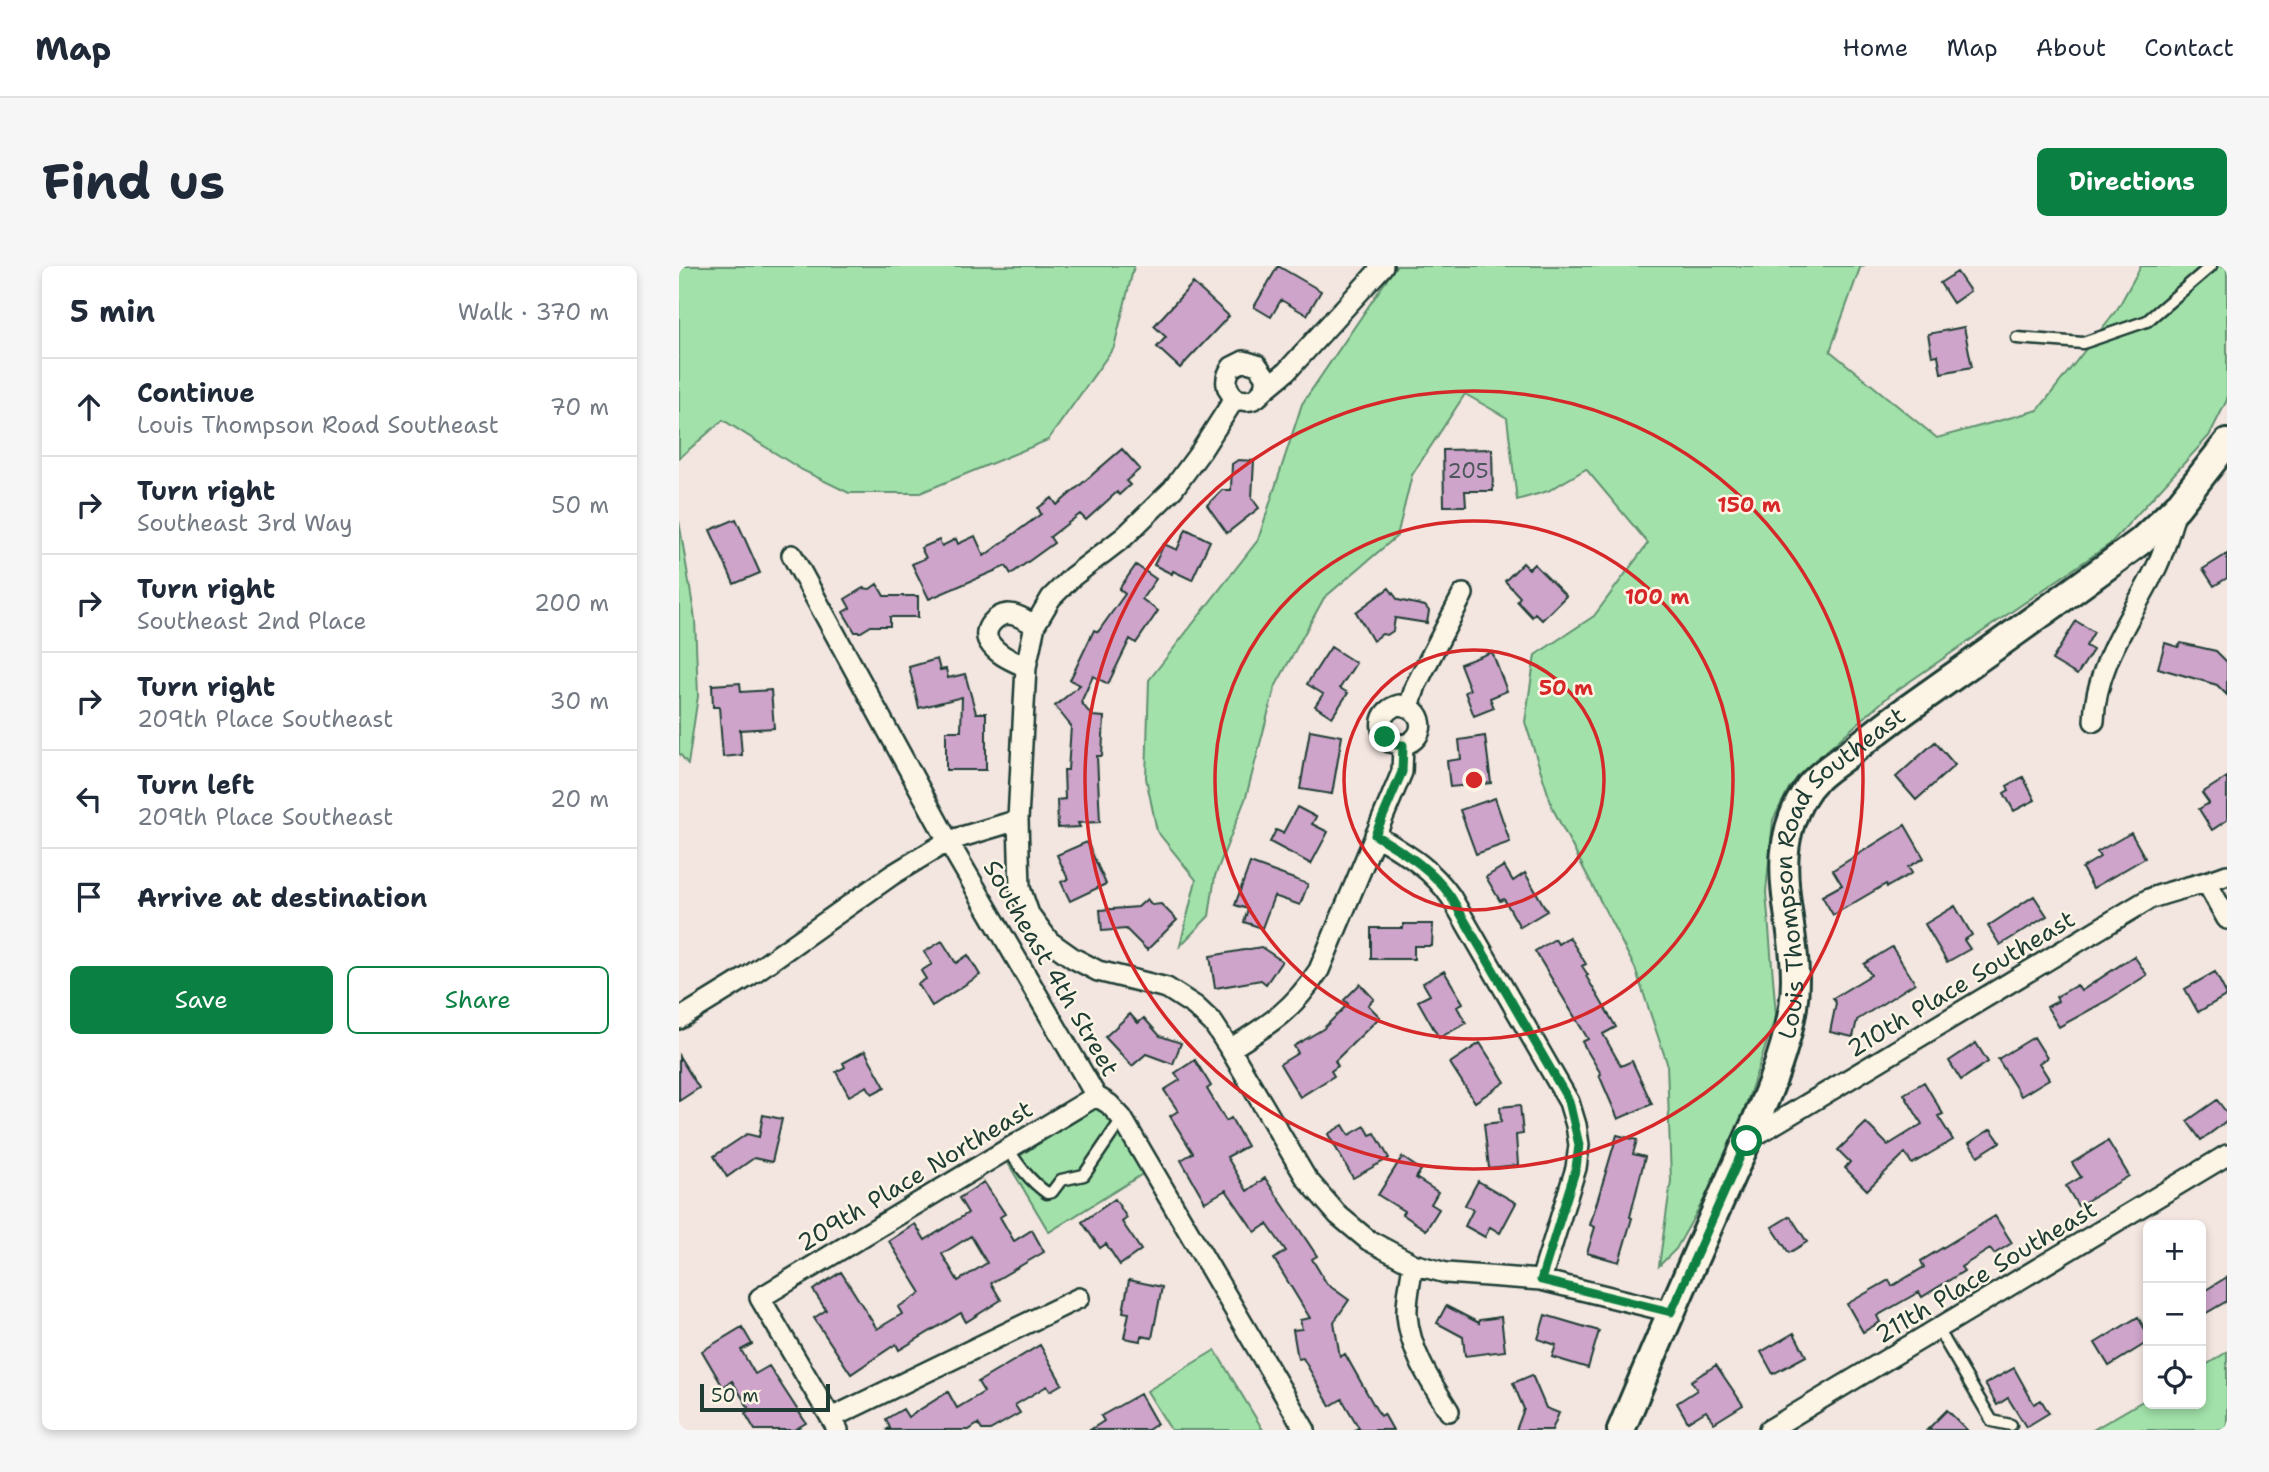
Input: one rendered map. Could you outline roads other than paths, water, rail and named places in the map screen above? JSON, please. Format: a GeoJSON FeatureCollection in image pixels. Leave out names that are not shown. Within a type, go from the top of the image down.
{"type":"FeatureCollection","features":[{"type":"Feature","properties":{"kind":"street"},"geometry":{"type":"LineString","coordinates":[[1264,390],[1265,376],[1257,365],[1244,361],[1232,367],[1228,373],[1227,387],[1235,398],[1255,400],[1287,371],[1383,266]]}},
{"type":"Feature","properties":{"kind":"street"},"geometry":{"type":"LineString","coordinates":[[1235,398],[1173,489],[1124,537],[1072,577],[1051,598],[1035,625],[1026,667],[1018,820],[1020,888],[1029,914],[1049,941],[1098,971],[1167,988],[1181,995],[1213,1023],[1306,1178],[1323,1199],[1368,1240],[1413,1265],[1446,1273],[1541,1280],[1671,1312]]}},
{"type":"Feature","properties":{"kind":"street","name":"Louis Thompson Road Southeast"},"geometry":{"type":"LineString","coordinates":[[1621,1430],[1778,1064],[1793,1005],[1794,972],[1783,852],[1797,809],[1810,787],[1820,775],[1884,726],[2141,541],[2177,507],[2227,443]]}},
{"type":"Feature","properties":{"kind":"street"},"geometry":{"type":"LineString","coordinates":[[2094,721],[2097,693],[2111,651],[2157,568],[2177,507]]}},
{"type":"Feature","properties":{"kind":"street","name":"Southeast 4th Street"},"geometry":{"type":"LineString","coordinates":[[792,555],[948,841],[1096,1096],[1109,1104],[1122,1118],[1305,1430]]}},
{"type":"Feature","properties":{"kind":"street"},"geometry":{"type":"LineString","coordinates":[[1409,707],[1416,685],[1463,594]]}},
{"type":"Feature","properties":{"kind":"street"},"geometry":{"type":"LineString","coordinates":[[1026,667],[1004,657],[990,643],[987,636],[988,627],[995,618],[1007,614],[1035,625]]}},
{"type":"Feature","properties":{"kind":"street"},"geometry":{"type":"LineString","coordinates":[[1399,705],[1418,713],[1421,727],[1416,739],[1403,745],[1390,742],[1385,737],[1381,724],[1383,717],[1392,707],[1399,705]]}},
{"type":"Feature","properties":{"kind":"street"},"geometry":{"type":"LineString","coordinates":[[1230,1049],[1275,1021],[1305,992],[1319,970],[1402,772],[1403,745]]}},
{"type":"Feature","properties":{"kind":"street"},"geometry":{"type":"LineString","coordinates":[[679,1019],[749,976],[892,875],[948,841],[1018,820]]}},
{"type":"Feature","properties":{"kind":"street"},"geometry":{"type":"LineString","coordinates":[[1375,835],[1423,864],[1437,877],[1569,1101],[1579,1145],[1576,1168],[1541,1280]]}},
{"type":"Feature","properties":{"kind":"street","name":"210th Place Southeast"},"geometry":{"type":"LineString","coordinates":[[1747,1141],[2149,899],[2227,875]]}},
{"type":"Feature","properties":{"kind":"street"},"geometry":{"type":"LineString","coordinates":[[2207,883],[2227,919]]}},
{"type":"Feature","properties":{"kind":"street","name":"209th Place Northeast"},"geometry":{"type":"LineString","coordinates":[[834,1424],[760,1298],[1096,1096]]}},
{"type":"Feature","properties":{"kind":"street","name":"211th Place Southeast"},"geometry":{"type":"LineString","coordinates":[[1769,1430],[2227,1155]]}},
{"type":"Feature","properties":{"kind":"street"},"geometry":{"type":"LineString","coordinates":[[1413,1265],[1407,1312],[1411,1338],[1427,1376],[1450,1411]]}},
{"type":"Feature","properties":{"kind":"street"},"geometry":{"type":"LineString","coordinates":[[834,1424],[1079,1298]]}},
{"type":"Feature","properties":{"kind":"lane"},"geometry":{"type":"LineString","coordinates":[[2017,338],[2083,343],[2147,321],[2211,266]]}},
{"type":"Feature","properties":{"kind":"lane"},"geometry":{"type":"LineString","coordinates":[[1007,1149],[1024,1173],[1047,1193],[1052,1192],[1061,1180],[1084,1175],[1122,1118]]}},
{"type":"Feature","properties":{"kind":"lane"},"geometry":{"type":"LineString","coordinates":[[1938,1329],[1992,1421],[2011,1425]]}}]}
